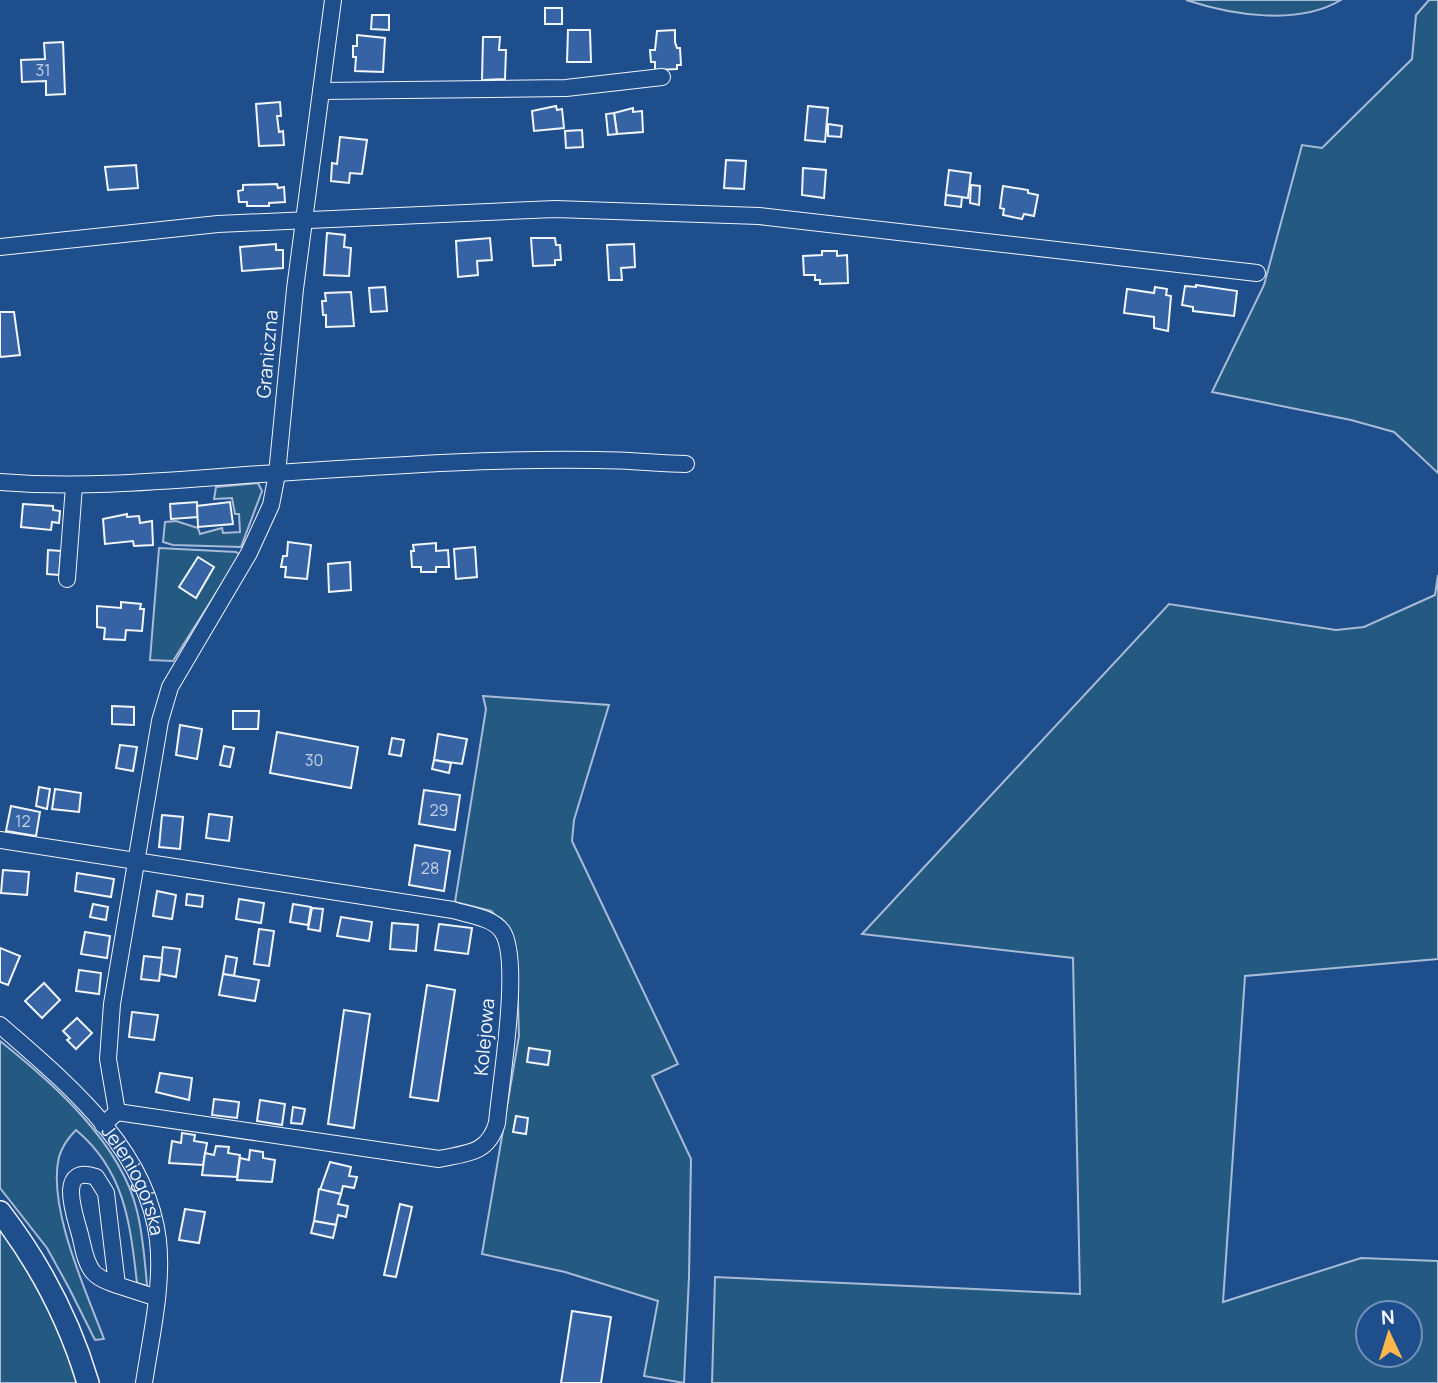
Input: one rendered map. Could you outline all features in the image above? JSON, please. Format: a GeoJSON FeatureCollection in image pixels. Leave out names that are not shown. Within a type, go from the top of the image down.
{"type":"FeatureCollection","features":[{"type":"Feature","properties":{"kind":"main road"},"geometry":{"type":"LineString","coordinates":[[0,1212],[35,1259],[51,1289],[79,1351],[88,1383]]}},
{"type":"Feature","properties":{"kind":"street","name":"Graniczna"},"geometry":{"type":"LineString","coordinates":[[136,861],[160,721],[170,687],[249,553],[271,505],[277,474],[295,289],[333,0]]}},
{"type":"Feature","properties":{"kind":"street"},"geometry":{"type":"LineString","coordinates":[[321,90],[566,88],[662,77]]}},
{"type":"Feature","properties":{"kind":"street"},"geometry":{"type":"LineString","coordinates":[[0,247],[193,227],[555,209],[759,216],[1257,273]]}},
{"type":"Feature","properties":{"kind":"street"},"geometry":{"type":"LineString","coordinates":[[0,482],[74,486],[140,484],[525,461],[597,460],[687,464]]}},
{"type":"Feature","properties":{"kind":"street"},"geometry":{"type":"LineString","coordinates":[[67,579],[74,486]]}},
{"type":"Feature","properties":{"kind":"street","name":"Kolejowa"},"geometry":{"type":"LineString","coordinates":[[0,839],[453,910],[489,920],[502,931],[508,946],[509,1004],[496,1123],[493,1137],[484,1147],[439,1159],[117,1112]]}},
{"type":"Feature","properties":{"kind":"street"},"geometry":{"type":"LineString","coordinates":[[103,1125],[117,1112],[108,1059],[112,1004],[136,861]]}},
{"type":"Feature","properties":{"kind":"street","name":"Jeleniogórska"},"geometry":{"type":"LineString","coordinates":[[0,1025],[92,1110],[128,1158],[146,1193],[158,1242],[157,1298],[144,1383]]}},
{"type":"Feature","properties":{"kind":"street"},"geometry":{"type":"LineString","coordinates":[[117,1285],[106,1193],[96,1177],[81,1175],[74,1180],[71,1200],[88,1262],[96,1276],[117,1285],[157,1298]]}},
{"type":"Feature","properties":{"kind":"shaded area"},"geometry":{"type":"Polygon","coordinates":[[[1186,0],[1341,0],[1305,13],[1265,15],[1224,10],[1186,0]]]}},
{"type":"Feature","properties":{"kind":"shaded area"},"geometry":{"type":"Polygon","coordinates":[[[1429,0],[1438,0],[1438,473],[1394,432],[1351,420],[1212,392],[1264,285],[1302,145],[1322,148],[1412,59],[1416,15],[1429,0]]]}},
{"type":"Feature","properties":{"kind":"shaded area"},"geometry":{"type":"Polygon","coordinates":[[[258,483],[262,491],[241,547],[173,545],[163,542],[165,522],[176,521],[198,528],[200,534],[222,528],[223,533],[240,532],[239,514],[235,514],[232,498],[214,499],[216,487],[258,483]]]}},
{"type":"Feature","properties":{"kind":"shaded area"},"geometry":{"type":"Polygon","coordinates":[[[159,548],[236,552],[240,555],[173,661],[150,660],[159,548]]]}},
{"type":"Feature","properties":{"kind":"shaded area"},"geometry":{"type":"Polygon","coordinates":[[[1438,575],[1438,959],[1245,976],[1223,1302],[1361,1258],[1438,1261],[1438,1383],[712,1383],[715,1277],[1080,1294],[1073,958],[862,934],[1169,604],[1336,630],[1364,627],[1435,595],[1438,575]]]}},
{"type":"Feature","properties":{"kind":"shaded area"},"geometry":{"type":"Polygon","coordinates":[[[483,696],[609,705],[574,820],[572,841],[678,1064],[652,1076],[691,1159],[684,1383],[644,1376],[658,1301],[565,1272],[482,1254],[519,1036],[517,969],[498,918],[491,911],[455,902],[486,709],[483,696]]]}},
{"type":"Feature","properties":{"kind":"shaded area"},"geometry":{"type":"Polygon","coordinates":[[[0,1041],[42,1076],[82,1116],[101,1138],[129,1186],[141,1229],[147,1286],[137,1283],[128,1219],[115,1181],[92,1146],[76,1130],[59,1157],[58,1200],[70,1249],[104,1339],[95,1340],[47,1248],[0,1188],[0,1041]]]}},
{"type":"Feature","properties":{"kind":"shaded area"},"geometry":{"type":"Polygon","coordinates":[[[0,1227],[31,1271],[56,1320],[79,1383],[0,1383],[0,1227]]]}},
{"type":"Feature","properties":{"kind":"building"},"geometry":{"type":"Polygon","coordinates":[[[545,8],[562,8],[562,24],[545,24],[545,8]]]}},
{"type":"Feature","properties":{"kind":"building"},"geometry":{"type":"Polygon","coordinates":[[[372,15],[389,15],[389,30],[371,29],[372,15]]]}},
{"type":"Feature","properties":{"kind":"building"},"geometry":{"type":"Polygon","coordinates":[[[568,30],[590,30],[591,62],[567,62],[568,30]]]}},
{"type":"Feature","properties":{"kind":"building"},"geometry":{"type":"Polygon","coordinates":[[[675,30],[681,65],[677,65],[677,69],[655,70],[650,50],[655,50],[657,31],[675,30]]]}},
{"type":"Feature","properties":{"kind":"building"},"geometry":{"type":"Polygon","coordinates":[[[357,35],[385,38],[383,72],[355,71],[356,57],[353,57],[353,46],[357,46],[357,35]]]}},
{"type":"Feature","properties":{"kind":"building"},"geometry":{"type":"Polygon","coordinates":[[[483,37],[500,37],[499,50],[506,50],[505,79],[482,80],[483,37]]]}},
{"type":"Feature","properties":{"kind":"building"},"geometry":{"type":"Polygon","coordinates":[[[63,42],[65,94],[46,95],[46,81],[22,82],[21,60],[45,59],[44,43],[63,42]]]}},
{"type":"Feature","properties":{"kind":"building"},"geometry":{"type":"Polygon","coordinates":[[[280,102],[281,116],[277,116],[279,132],[283,131],[284,145],[259,146],[256,104],[280,102]]]}},
{"type":"Feature","properties":{"kind":"building"},"geometry":{"type":"Polygon","coordinates":[[[556,106],[557,110],[562,109],[564,128],[534,131],[532,111],[556,106]]]}},
{"type":"Feature","properties":{"kind":"building"},"geometry":{"type":"Polygon","coordinates":[[[808,106],[828,108],[825,142],[805,140],[808,106]]]}},
{"type":"Feature","properties":{"kind":"building"},"geometry":{"type":"Polygon","coordinates":[[[633,108],[633,112],[642,111],[643,132],[617,134],[614,113],[633,108]]]}},
{"type":"Feature","properties":{"kind":"building"},"geometry":{"type":"Polygon","coordinates":[[[614,113],[617,134],[608,135],[606,114],[614,113]]]}},
{"type":"Feature","properties":{"kind":"building"},"geometry":{"type":"Polygon","coordinates":[[[828,124],[842,126],[841,137],[828,136],[828,124]]]}},
{"type":"Feature","properties":{"kind":"building"},"geometry":{"type":"Polygon","coordinates":[[[582,130],[583,147],[566,148],[565,131],[582,130]]]}},
{"type":"Feature","properties":{"kind":"building"},"geometry":{"type":"Polygon","coordinates":[[[340,137],[367,140],[362,174],[350,173],[349,183],[331,181],[332,163],[337,164],[340,137]]]}},
{"type":"Feature","properties":{"kind":"building"},"geometry":{"type":"Polygon","coordinates":[[[726,160],[746,161],[744,189],[724,188],[726,160]]]}},
{"type":"Feature","properties":{"kind":"building"},"geometry":{"type":"Polygon","coordinates":[[[136,165],[138,188],[108,190],[105,167],[136,165]]]}},
{"type":"Feature","properties":{"kind":"building"},"geometry":{"type":"Polygon","coordinates":[[[803,168],[826,170],[824,198],[802,195],[803,168]]]}},
{"type":"Feature","properties":{"kind":"building"},"geometry":{"type":"Polygon","coordinates":[[[949,170],[971,173],[968,198],[946,195],[949,170]]]}},
{"type":"Feature","properties":{"kind":"building"},"geometry":{"type":"Polygon","coordinates":[[[277,184],[278,188],[284,187],[285,202],[269,203],[269,206],[247,206],[247,202],[239,202],[238,191],[243,190],[243,185],[277,184]]]}},
{"type":"Feature","properties":{"kind":"building"},"geometry":{"type":"Polygon","coordinates":[[[971,185],[980,186],[979,205],[970,203],[971,185]]]}},
{"type":"Feature","properties":{"kind":"building"},"geometry":{"type":"Polygon","coordinates":[[[1003,186],[1028,190],[1028,193],[1038,195],[1034,216],[1024,214],[1022,219],[1003,215],[1004,209],[1000,208],[1003,186]]]}},
{"type":"Feature","properties":{"kind":"building"},"geometry":{"type":"Polygon","coordinates":[[[946,195],[962,197],[961,207],[945,205],[946,195]]]}},
{"type":"Feature","properties":{"kind":"building"},"geometry":{"type":"Polygon","coordinates":[[[327,233],[345,235],[344,247],[351,248],[349,276],[324,275],[327,233]]]}},
{"type":"Feature","properties":{"kind":"building"},"geometry":{"type":"Polygon","coordinates":[[[490,238],[492,260],[477,261],[478,275],[458,277],[456,241],[490,238]]]}},
{"type":"Feature","properties":{"kind":"building"},"geometry":{"type":"Polygon","coordinates":[[[531,238],[555,238],[556,245],[560,245],[561,260],[555,260],[555,265],[533,266],[531,238]]]}},
{"type":"Feature","properties":{"kind":"building"},"geometry":{"type":"Polygon","coordinates":[[[276,244],[276,250],[283,250],[283,268],[242,271],[240,247],[276,244]]]}},
{"type":"Feature","properties":{"kind":"building"},"geometry":{"type":"Polygon","coordinates":[[[634,244],[635,267],[621,268],[622,280],[609,280],[607,245],[634,244]]]}},
{"type":"Feature","properties":{"kind":"building"},"geometry":{"type":"Polygon","coordinates":[[[822,251],[837,251],[837,256],[847,255],[848,283],[820,284],[820,280],[815,280],[815,275],[804,275],[803,256],[822,255],[822,251]]]}},
{"type":"Feature","properties":{"kind":"building"},"geometry":{"type":"Polygon","coordinates":[[[1185,286],[1237,291],[1234,316],[1193,311],[1193,307],[1182,305],[1185,286]]]}},
{"type":"Feature","properties":{"kind":"building"},"geometry":{"type":"Polygon","coordinates":[[[385,287],[387,311],[371,312],[369,288],[385,287]]]}},
{"type":"Feature","properties":{"kind":"building"},"geometry":{"type":"Polygon","coordinates":[[[1155,287],[1167,289],[1166,295],[1171,296],[1168,331],[1154,328],[1154,317],[1124,313],[1127,289],[1154,293],[1155,287]]]}},
{"type":"Feature","properties":{"kind":"building"},"geometry":{"type":"Polygon","coordinates":[[[351,292],[354,326],[326,327],[322,301],[326,301],[325,293],[351,292]]]}},
{"type":"Feature","properties":{"kind":"building"},"geometry":{"type":"Polygon","coordinates":[[[0,312],[14,312],[20,355],[0,355],[0,312]]]}},
{"type":"Feature","properties":{"kind":"building"},"geometry":{"type":"Polygon","coordinates":[[[197,502],[198,517],[171,519],[170,504],[197,502]]]}},
{"type":"Feature","properties":{"kind":"building"},"geometry":{"type":"Polygon","coordinates":[[[230,502],[233,524],[198,527],[197,506],[230,502]]]}},
{"type":"Feature","properties":{"kind":"building"},"geometry":{"type":"Polygon","coordinates":[[[23,504],[53,506],[53,510],[60,511],[59,523],[52,522],[51,530],[21,527],[23,504]]]}},
{"type":"Feature","properties":{"kind":"building"},"geometry":{"type":"Polygon","coordinates":[[[127,514],[127,517],[139,516],[140,523],[152,521],[153,545],[134,546],[133,541],[105,544],[103,519],[127,514]]]}},
{"type":"Feature","properties":{"kind":"building"},"geometry":{"type":"Polygon","coordinates":[[[288,542],[311,545],[307,579],[285,577],[286,567],[281,567],[283,556],[287,556],[288,542]]]}},
{"type":"Feature","properties":{"kind":"building"},"geometry":{"type":"Polygon","coordinates":[[[436,543],[436,551],[448,550],[449,567],[436,567],[436,572],[421,572],[421,567],[412,567],[413,545],[436,543]]]}},
{"type":"Feature","properties":{"kind":"building"},"geometry":{"type":"Polygon","coordinates":[[[475,547],[477,577],[456,579],[454,549],[475,547]]]}},
{"type":"Feature","properties":{"kind":"building"},"geometry":{"type":"Polygon","coordinates":[[[48,550],[61,551],[59,575],[47,574],[48,550]]]}},
{"type":"Feature","properties":{"kind":"building"},"geometry":{"type":"Polygon","coordinates":[[[198,557],[214,567],[196,598],[179,587],[198,557]]]}},
{"type":"Feature","properties":{"kind":"building"},"geometry":{"type":"Polygon","coordinates":[[[350,562],[351,590],[329,592],[328,564],[350,562]]]}},
{"type":"Feature","properties":{"kind":"building"},"geometry":{"type":"Polygon","coordinates":[[[121,602],[141,604],[140,609],[144,609],[142,631],[126,630],[125,640],[104,639],[105,628],[97,627],[97,606],[121,608],[121,602]]]}},
{"type":"Feature","properties":{"kind":"building"},"geometry":{"type":"Polygon","coordinates":[[[112,706],[134,707],[134,725],[112,724],[112,706]]]}},
{"type":"Feature","properties":{"kind":"building"},"geometry":{"type":"Polygon","coordinates":[[[233,711],[259,711],[258,729],[233,729],[233,711]]]}},
{"type":"Feature","properties":{"kind":"building"},"geometry":{"type":"Polygon","coordinates":[[[180,725],[202,729],[197,759],[176,755],[180,725]]]}},
{"type":"Feature","properties":{"kind":"building"},"geometry":{"type":"Polygon","coordinates":[[[277,732],[358,747],[351,788],[270,773],[277,732]]]}},
{"type":"Feature","properties":{"kind":"building"},"geometry":{"type":"Polygon","coordinates":[[[438,734],[467,739],[462,764],[434,760],[438,734]]]}},
{"type":"Feature","properties":{"kind":"building"},"geometry":{"type":"Polygon","coordinates":[[[392,738],[404,740],[401,756],[389,754],[392,738]]]}},
{"type":"Feature","properties":{"kind":"building"},"geometry":{"type":"Polygon","coordinates":[[[120,745],[137,747],[133,771],[116,768],[120,745]]]}},
{"type":"Feature","properties":{"kind":"building"},"geometry":{"type":"Polygon","coordinates":[[[224,746],[234,748],[230,767],[220,765],[224,746]]]}},
{"type":"Feature","properties":{"kind":"building"},"geometry":{"type":"Polygon","coordinates":[[[434,760],[451,763],[449,773],[432,769],[434,760]]]}},
{"type":"Feature","properties":{"kind":"building"},"geometry":{"type":"Polygon","coordinates":[[[39,787],[50,789],[47,809],[36,806],[39,787]]]}},
{"type":"Feature","properties":{"kind":"building"},"geometry":{"type":"Polygon","coordinates":[[[55,789],[81,793],[79,812],[52,809],[55,789]]]}},
{"type":"Feature","properties":{"kind":"building"},"geometry":{"type":"Polygon","coordinates":[[[424,790],[460,795],[455,830],[419,824],[424,790]]]}},
{"type":"Feature","properties":{"kind":"building"},"geometry":{"type":"Polygon","coordinates":[[[11,806],[40,812],[36,836],[6,831],[11,806]]]}},
{"type":"Feature","properties":{"kind":"building"},"geometry":{"type":"Polygon","coordinates":[[[209,814],[232,817],[229,841],[206,838],[209,814]]]}},
{"type":"Feature","properties":{"kind":"building"},"geometry":{"type":"Polygon","coordinates":[[[162,815],[183,817],[180,849],[159,847],[162,815]]]}},
{"type":"Feature","properties":{"kind":"building"},"geometry":{"type":"Polygon","coordinates":[[[415,845],[450,851],[444,891],[409,885],[415,845]]]}},
{"type":"Feature","properties":{"kind":"building"},"geometry":{"type":"Polygon","coordinates":[[[3,870],[29,872],[27,895],[1,893],[3,870]]]}},
{"type":"Feature","properties":{"kind":"building"},"geometry":{"type":"Polygon","coordinates":[[[77,873],[114,879],[111,897],[75,891],[77,873]]]}},
{"type":"Feature","properties":{"kind":"building"},"geometry":{"type":"Polygon","coordinates":[[[157,891],[176,895],[172,919],[153,916],[157,891]]]}},
{"type":"Feature","properties":{"kind":"building"},"geometry":{"type":"Polygon","coordinates":[[[187,894],[203,896],[202,907],[186,905],[187,894]]]}},
{"type":"Feature","properties":{"kind":"building"},"geometry":{"type":"Polygon","coordinates":[[[239,899],[264,903],[261,923],[236,919],[239,899]]]}},
{"type":"Feature","properties":{"kind":"building"},"geometry":{"type":"Polygon","coordinates":[[[93,904],[108,907],[106,920],[90,917],[93,904]]]}},
{"type":"Feature","properties":{"kind":"building"},"geometry":{"type":"Polygon","coordinates":[[[293,904],[311,907],[308,925],[290,922],[293,904]]]}},
{"type":"Feature","properties":{"kind":"building"},"geometry":{"type":"Polygon","coordinates":[[[312,908],[323,909],[320,931],[308,929],[312,908]]]}},
{"type":"Feature","properties":{"kind":"building"},"geometry":{"type":"Polygon","coordinates":[[[341,917],[372,922],[369,941],[337,936],[341,917]]]}},
{"type":"Feature","properties":{"kind":"building"},"geometry":{"type":"Polygon","coordinates":[[[392,923],[418,925],[416,951],[390,949],[392,923]]]}},
{"type":"Feature","properties":{"kind":"building"},"geometry":{"type":"Polygon","coordinates":[[[439,924],[472,928],[468,954],[435,950],[439,924]]]}},
{"type":"Feature","properties":{"kind":"building"},"geometry":{"type":"Polygon","coordinates":[[[259,929],[274,931],[269,966],[254,964],[259,929]]]}},
{"type":"Feature","properties":{"kind":"building"},"geometry":{"type":"Polygon","coordinates":[[[85,932],[110,936],[107,958],[81,954],[85,932]]]}},
{"type":"Feature","properties":{"kind":"building"},"geometry":{"type":"Polygon","coordinates":[[[163,947],[180,949],[176,977],[160,974],[163,947]]]}},
{"type":"Feature","properties":{"kind":"building"},"geometry":{"type":"Polygon","coordinates":[[[0,948],[20,956],[8,985],[0,982],[0,948]]]}},
{"type":"Feature","properties":{"kind":"building"},"geometry":{"type":"Polygon","coordinates":[[[144,956],[162,958],[159,981],[141,979],[144,956]]]}},
{"type":"Feature","properties":{"kind":"building"},"geometry":{"type":"Polygon","coordinates":[[[226,956],[237,958],[234,976],[223,974],[226,956]]]}},
{"type":"Feature","properties":{"kind":"building"},"geometry":{"type":"Polygon","coordinates":[[[79,970],[101,973],[99,994],[76,991],[79,970]]]}},
{"type":"Feature","properties":{"kind":"building"},"geometry":{"type":"Polygon","coordinates":[[[223,974],[259,980],[255,1001],[219,995],[223,974]]]}},
{"type":"Feature","properties":{"kind":"building"},"geometry":{"type":"Polygon","coordinates":[[[44,983],[60,1000],[42,1018],[25,1001],[44,983]]]}},
{"type":"Feature","properties":{"kind":"building"},"geometry":{"type":"Polygon","coordinates":[[[427,985],[455,990],[438,1101],[410,1097],[427,985]]]}},
{"type":"Feature","properties":{"kind":"building"},"geometry":{"type":"Polygon","coordinates":[[[344,1010],[370,1014],[354,1128],[328,1124],[344,1010]]]}},
{"type":"Feature","properties":{"kind":"building"},"geometry":{"type":"Polygon","coordinates":[[[132,1012],[158,1015],[154,1040],[129,1037],[132,1012]]]}},
{"type":"Feature","properties":{"kind":"building"},"geometry":{"type":"Polygon","coordinates":[[[77,1018],[92,1033],[76,1049],[63,1031],[77,1018]]]}},
{"type":"Feature","properties":{"kind":"building"},"geometry":{"type":"Polygon","coordinates":[[[529,1048],[550,1051],[548,1065],[527,1062],[529,1048]]]}},
{"type":"Feature","properties":{"kind":"building"},"geometry":{"type":"Polygon","coordinates":[[[160,1073],[192,1078],[189,1100],[156,1092],[160,1073]]]}},
{"type":"Feature","properties":{"kind":"building"},"geometry":{"type":"Polygon","coordinates":[[[214,1099],[239,1102],[237,1118],[212,1115],[214,1099]]]}},
{"type":"Feature","properties":{"kind":"building"},"geometry":{"type":"Polygon","coordinates":[[[260,1100],[285,1104],[282,1125],[257,1121],[260,1100]]]}},
{"type":"Feature","properties":{"kind":"building"},"geometry":{"type":"Polygon","coordinates":[[[293,1107],[305,1109],[302,1124],[291,1123],[293,1107]]]}},
{"type":"Feature","properties":{"kind":"building"},"geometry":{"type":"Polygon","coordinates":[[[516,1116],[528,1118],[526,1134],[513,1132],[516,1116]]]}},
{"type":"Feature","properties":{"kind":"building"},"geometry":{"type":"Polygon","coordinates":[[[182,1133],[195,1135],[194,1141],[207,1143],[203,1165],[169,1163],[172,1141],[181,1143],[182,1133]]]}},
{"type":"Feature","properties":{"kind":"building"},"geometry":{"type":"Polygon","coordinates":[[[216,1146],[229,1147],[228,1153],[240,1155],[237,1177],[202,1175],[205,1153],[214,1155],[216,1146]]]}},
{"type":"Feature","properties":{"kind":"building"},"geometry":{"type":"Polygon","coordinates":[[[250,1150],[263,1152],[263,1158],[275,1160],[272,1182],[237,1180],[240,1158],[249,1160],[250,1150]]]}},
{"type":"Feature","properties":{"kind":"building"},"geometry":{"type":"Polygon","coordinates":[[[330,1162],[351,1167],[349,1176],[357,1177],[354,1188],[343,1186],[341,1194],[320,1190],[330,1162]]]}},
{"type":"Feature","properties":{"kind":"building"},"geometry":{"type":"Polygon","coordinates":[[[319,1189],[341,1194],[338,1204],[348,1206],[346,1217],[338,1215],[336,1225],[314,1221],[319,1189]]]}},
{"type":"Feature","properties":{"kind":"building"},"geometry":{"type":"Polygon","coordinates":[[[400,1204],[412,1207],[396,1277],[384,1275],[400,1204]]]}},
{"type":"Feature","properties":{"kind":"building"},"geometry":{"type":"Polygon","coordinates":[[[185,1209],[205,1212],[199,1243],[179,1240],[185,1209]]]}},
{"type":"Feature","properties":{"kind":"building"},"geometry":{"type":"Polygon","coordinates":[[[314,1221],[336,1225],[333,1238],[311,1233],[314,1221]]]}},
{"type":"Feature","properties":{"kind":"building"},"geometry":{"type":"Polygon","coordinates":[[[572,1311],[611,1317],[601,1383],[561,1383],[572,1311]]]}}]}
